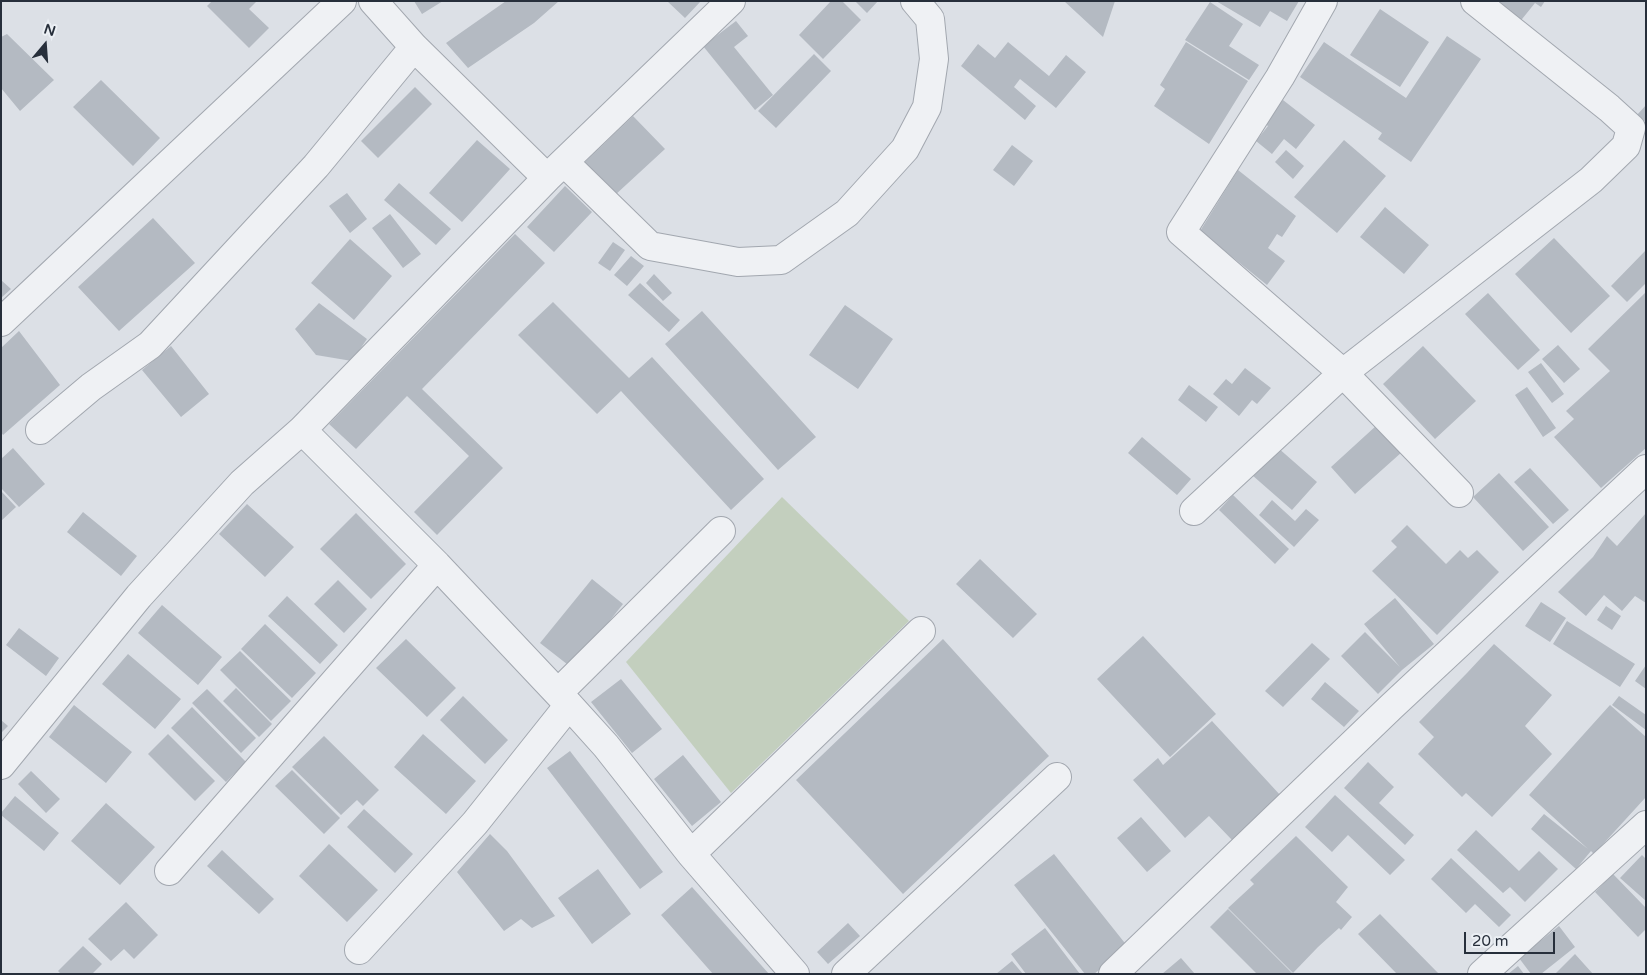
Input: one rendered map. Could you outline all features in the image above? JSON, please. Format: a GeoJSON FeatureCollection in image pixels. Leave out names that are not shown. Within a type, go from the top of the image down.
{"type":"FeatureCollection","features":[{"type":"Feature","properties":{"kind":"street"},"geometry":{"type":"LineString","coordinates":[[1,322],[342,1]]}},
{"type":"Feature","properties":{"kind":"street"},"geometry":{"type":"LineString","coordinates":[[373,1],[414,47],[555,170],[650,246],[738,262],[781,260],[847,213],[905,148],[927,107],[934,59],[930,19],[915,1]]}},
{"type":"Feature","properties":{"kind":"street"},"geometry":{"type":"LineString","coordinates":[[1,765],[139,596],[242,483],[302,430],[555,170],[731,1]]}},
{"type":"Feature","properties":{"kind":"street"},"geometry":{"type":"LineString","coordinates":[[1323,1],[1280,77],[1181,232],[1343,373],[1459,493]]}},
{"type":"Feature","properties":{"kind":"street"},"geometry":{"type":"LineString","coordinates":[[1194,511],[1343,373],[1591,180],[1626,146],[1630,128],[1610,108],[1475,1]]}},
{"type":"Feature","properties":{"kind":"street"},"geometry":{"type":"LineString","coordinates":[[40,430],[92,387],[150,345],[316,166],[414,47]]}},
{"type":"Feature","properties":{"kind":"street"},"geometry":{"type":"LineString","coordinates":[[302,430],[437,564],[606,746],[691,854],[795,974]]}},
{"type":"Feature","properties":{"kind":"street"},"geometry":{"type":"LineString","coordinates":[[1114,974],[1391,707],[1646,469]]}},
{"type":"Feature","properties":{"kind":"street"},"geometry":{"type":"LineString","coordinates":[[359,950],[475,823],[563,699],[721,531]]}},
{"type":"Feature","properties":{"kind":"street"},"geometry":{"type":"LineString","coordinates":[[169,871],[437,564]]}},
{"type":"Feature","properties":{"kind":"street"},"geometry":{"type":"LineString","coordinates":[[691,854],[921,631]]}},
{"type":"Feature","properties":{"kind":"street"},"geometry":{"type":"LineString","coordinates":[[846,974],[1057,778]]}},
{"type":"Feature","properties":{"kind":"street"},"geometry":{"type":"LineString","coordinates":[[1482,974],[1646,825]]}},
{"type":"Feature","properties":{"kind":"green space"},"geometry":{"type":"Polygon","coordinates":[[[782,497],[909,621],[731,793],[626,662],[782,497]]]}},
{"type":"Feature","properties":{"kind":"building"},"geometry":{"type":"Polygon","coordinates":[[[212,1],[257,1],[249,9],[269,28],[249,48],[207,6],[212,1]]]}},
{"type":"Feature","properties":{"kind":"building"},"geometry":{"type":"Polygon","coordinates":[[[414,1],[443,1],[422,14],[414,1]]]}},
{"type":"Feature","properties":{"kind":"building"},"geometry":{"type":"Polygon","coordinates":[[[506,1],[559,1],[534,23],[468,68],[446,43],[506,1]]]}},
{"type":"Feature","properties":{"kind":"building"},"geometry":{"type":"Polygon","coordinates":[[[667,1],[701,1],[685,18],[667,1]]]}},
{"type":"Feature","properties":{"kind":"building"},"geometry":{"type":"Polygon","coordinates":[[[831,1],[842,1],[861,20],[823,59],[799,35],[831,1]]]}},
{"type":"Feature","properties":{"kind":"building"},"geometry":{"type":"Polygon","coordinates":[[[855,1],[878,1],[867,13],[855,1]]]}},
{"type":"Feature","properties":{"kind":"building"},"geometry":{"type":"Polygon","coordinates":[[[1064,1],[1115,1],[1103,37],[1064,1]]]}},
{"type":"Feature","properties":{"kind":"building"},"geometry":{"type":"Polygon","coordinates":[[[1216,1],[1299,1],[1287,21],[1270,11],[1260,27],[1216,1]]]}},
{"type":"Feature","properties":{"kind":"building"},"geometry":{"type":"Polygon","coordinates":[[[1480,1],[1545,1],[1541,7],[1535,3],[1514,29],[1480,1]]]}},
{"type":"Feature","properties":{"kind":"building"},"geometry":{"type":"Polygon","coordinates":[[[1210,2],[1243,24],[1229,46],[1259,65],[1249,80],[1185,40],[1210,2]]]}},
{"type":"Feature","properties":{"kind":"building"},"geometry":{"type":"Polygon","coordinates":[[[1380,9],[1429,42],[1400,87],[1350,55],[1380,9]]]}},
{"type":"Feature","properties":{"kind":"building"},"geometry":{"type":"Polygon","coordinates":[[[736,21],[748,36],[734,47],[773,95],[755,110],[703,46],[736,21]]]}},
{"type":"Feature","properties":{"kind":"building"},"geometry":{"type":"Polygon","coordinates":[[[7,34],[54,80],[20,111],[1,88],[1,37],[7,34]]]}},
{"type":"Feature","properties":{"kind":"building"},"geometry":{"type":"Polygon","coordinates":[[[1447,36],[1481,59],[1411,162],[1378,139],[1382,133],[1300,77],[1324,42],[1406,98],[1447,36]]]}},
{"type":"Feature","properties":{"kind":"building"},"geometry":{"type":"Polygon","coordinates":[[[1008,42],[1049,76],[1066,55],[1086,72],[1056,108],[1020,79],[1014,87],[1036,106],[1025,120],[961,66],[978,44],[995,58],[1008,42]]]}},
{"type":"Feature","properties":{"kind":"building"},"geometry":{"type":"Polygon","coordinates":[[[1186,42],[1248,81],[1209,144],[1154,106],[1165,89],[1160,85],[1186,42]]]}},
{"type":"Feature","properties":{"kind":"building"},"geometry":{"type":"Polygon","coordinates":[[[814,54],[831,71],[776,128],[758,111],[814,54]]]}},
{"type":"Feature","properties":{"kind":"building"},"geometry":{"type":"Polygon","coordinates":[[[101,80],[160,138],[133,166],[73,107],[101,80]]]}},
{"type":"Feature","properties":{"kind":"building"},"geometry":{"type":"Polygon","coordinates":[[[415,87],[432,104],[378,158],[361,141],[415,87]]]}},
{"type":"Feature","properties":{"kind":"building"},"geometry":{"type":"Polygon","coordinates":[[[1283,100],[1315,125],[1296,149],[1284,139],[1272,154],[1256,141],[1268,126],[1264,123],[1283,100]]]}},
{"type":"Feature","properties":{"kind":"building"},"geometry":{"type":"Polygon","coordinates":[[[1646,105],[1646,122],[1637,115],[1646,105]]]}},
{"type":"Feature","properties":{"kind":"building"},"geometry":{"type":"Polygon","coordinates":[[[633,116],[665,149],[614,196],[583,164],[633,116]]]}},
{"type":"Feature","properties":{"kind":"building"},"geometry":{"type":"Polygon","coordinates":[[[477,140],[510,169],[462,222],[429,193],[477,140]]]}},
{"type":"Feature","properties":{"kind":"building"},"geometry":{"type":"Polygon","coordinates":[[[1344,140],[1386,176],[1337,233],[1294,197],[1344,140]]]}},
{"type":"Feature","properties":{"kind":"building"},"geometry":{"type":"Polygon","coordinates":[[[1012,145],[1033,161],[1014,186],[993,170],[1012,145]]]}},
{"type":"Feature","properties":{"kind":"building"},"geometry":{"type":"Polygon","coordinates":[[[1286,150],[1304,166],[1293,179],[1275,162],[1286,150]]]}},
{"type":"Feature","properties":{"kind":"building"},"geometry":{"type":"Polygon","coordinates":[[[1238,170],[1296,216],[1282,237],[1277,234],[1268,248],[1285,261],[1267,285],[1200,231],[1238,170]]]}},
{"type":"Feature","properties":{"kind":"building"},"geometry":{"type":"Polygon","coordinates":[[[399,183],[451,229],[436,245],[384,200],[399,183]]]}},
{"type":"Feature","properties":{"kind":"building"},"geometry":{"type":"Polygon","coordinates":[[[565,186],[592,212],[554,252],[527,227],[565,186]]]}},
{"type":"Feature","properties":{"kind":"building"},"geometry":{"type":"Polygon","coordinates":[[[347,193],[367,219],[350,233],[329,206],[347,193]]]}},
{"type":"Feature","properties":{"kind":"building"},"geometry":{"type":"Polygon","coordinates":[[[1385,207],[1429,245],[1404,274],[1360,237],[1385,207]]]}},
{"type":"Feature","properties":{"kind":"building"},"geometry":{"type":"Polygon","coordinates":[[[390,214],[421,254],[403,268],[372,228],[390,214]]]}},
{"type":"Feature","properties":{"kind":"building"},"geometry":{"type":"Polygon","coordinates":[[[153,218],[195,263],[119,331],[78,287],[153,218]]]}},
{"type":"Feature","properties":{"kind":"building"},"geometry":{"type":"Polygon","coordinates":[[[515,234],[545,263],[422,389],[503,468],[437,535],[414,512],[469,456],[407,396],[356,449],[329,424],[515,234]]]}},
{"type":"Feature","properties":{"kind":"building"},"geometry":{"type":"Polygon","coordinates":[[[1554,238],[1610,296],[1571,333],[1515,274],[1554,238]]]}},
{"type":"Feature","properties":{"kind":"building"},"geometry":{"type":"Polygon","coordinates":[[[350,239],[392,276],[354,320],[311,283],[350,239]]]}},
{"type":"Feature","properties":{"kind":"building"},"geometry":{"type":"Polygon","coordinates":[[[613,242],[625,250],[610,271],[598,263],[613,242]]]}},
{"type":"Feature","properties":{"kind":"building"},"geometry":{"type":"Polygon","coordinates":[[[1646,250],[1646,283],[1627,302],[1611,286],[1646,250]]]}},
{"type":"Feature","properties":{"kind":"building"},"geometry":{"type":"Polygon","coordinates":[[[631,256],[644,266],[627,286],[614,275],[631,256]]]}},
{"type":"Feature","properties":{"kind":"building"},"geometry":{"type":"Polygon","coordinates":[[[654,274],[672,293],[663,301],[646,283],[654,274]]]}},
{"type":"Feature","properties":{"kind":"building"},"geometry":{"type":"Polygon","coordinates":[[[1,280],[11,289],[1,298],[1,280]]]}},
{"type":"Feature","properties":{"kind":"building"},"geometry":{"type":"Polygon","coordinates":[[[640,283],[680,320],[669,332],[628,295],[640,283]]]}},
{"type":"Feature","properties":{"kind":"building"},"geometry":{"type":"Polygon","coordinates":[[[1646,292],[1646,448],[1601,488],[1554,437],[1574,419],[1566,411],[1610,371],[1588,349],[1646,292]]]}},
{"type":"Feature","properties":{"kind":"building"},"geometry":{"type":"Polygon","coordinates":[[[1488,293],[1540,350],[1518,370],[1465,314],[1488,293]]]}},
{"type":"Feature","properties":{"kind":"building"},"geometry":{"type":"Polygon","coordinates":[[[553,302],[629,378],[652,357],[764,479],[731,510],[621,391],[597,414],[518,335],[553,302]]]}},
{"type":"Feature","properties":{"kind":"building"},"geometry":{"type":"Polygon","coordinates":[[[319,303],[367,339],[352,361],[316,355],[295,329],[319,303]]]}},
{"type":"Feature","properties":{"kind":"building"},"geometry":{"type":"Polygon","coordinates":[[[845,305],[893,339],[858,389],[809,355],[845,305]]]}},
{"type":"Feature","properties":{"kind":"building"},"geometry":{"type":"Polygon","coordinates":[[[702,311],[816,437],[778,470],[665,344],[702,311]]]}},
{"type":"Feature","properties":{"kind":"building"},"geometry":{"type":"Polygon","coordinates":[[[19,331],[60,385],[3,435],[1,432],[1,348],[19,331]]]}},
{"type":"Feature","properties":{"kind":"building"},"geometry":{"type":"Polygon","coordinates":[[[1558,345],[1580,369],[1564,383],[1542,359],[1558,345]]]}},
{"type":"Feature","properties":{"kind":"building"},"geometry":{"type":"Polygon","coordinates":[[[171,346],[209,394],[181,417],[142,370],[171,346]]]}},
{"type":"Feature","properties":{"kind":"building"},"geometry":{"type":"Polygon","coordinates":[[[1423,346],[1476,401],[1435,439],[1383,384],[1423,346]]]}},
{"type":"Feature","properties":{"kind":"building"},"geometry":{"type":"Polygon","coordinates":[[[1541,363],[1564,394],[1552,403],[1528,372],[1541,363]]]}},
{"type":"Feature","properties":{"kind":"building"},"geometry":{"type":"Polygon","coordinates":[[[1245,368],[1271,388],[1257,404],[1252,400],[1239,416],[1213,394],[1226,379],[1232,384],[1245,368]]]}},
{"type":"Feature","properties":{"kind":"building"},"geometry":{"type":"Polygon","coordinates":[[[1189,385],[1218,407],[1206,422],[1178,400],[1189,385]]]}},
{"type":"Feature","properties":{"kind":"building"},"geometry":{"type":"Polygon","coordinates":[[[1527,387],[1556,428],[1543,437],[1515,395],[1527,387]]]}},
{"type":"Feature","properties":{"kind":"building"},"geometry":{"type":"Polygon","coordinates":[[[1377,425],[1402,452],[1355,494],[1331,467],[1377,425]]]}},
{"type":"Feature","properties":{"kind":"building"},"geometry":{"type":"Polygon","coordinates":[[[1142,437],[1191,479],[1177,495],[1128,453],[1142,437]]]}},
{"type":"Feature","properties":{"kind":"building"},"geometry":{"type":"Polygon","coordinates":[[[1277,447],[1317,482],[1292,510],[1252,475],[1277,447]]]}},
{"type":"Feature","properties":{"kind":"building"},"geometry":{"type":"Polygon","coordinates":[[[13,448],[45,484],[19,507],[1,488],[1,459],[13,448]]]}},
{"type":"Feature","properties":{"kind":"building"},"geometry":{"type":"Polygon","coordinates":[[[1530,468],[1569,510],[1553,524],[1514,482],[1530,468]]]}},
{"type":"Feature","properties":{"kind":"building"},"geometry":{"type":"Polygon","coordinates":[[[1499,473],[1549,527],[1523,551],[1473,497],[1499,473]]]}},
{"type":"Feature","properties":{"kind":"building"},"geometry":{"type":"Polygon","coordinates":[[[1,491],[16,507],[1,521],[1,491]]]}},
{"type":"Feature","properties":{"kind":"building"},"geometry":{"type":"Polygon","coordinates":[[[1233,495],[1289,549],[1275,564],[1219,510],[1233,495]]]}},
{"type":"Feature","properties":{"kind":"building"},"geometry":{"type":"Polygon","coordinates":[[[1272,500],[1295,521],[1306,509],[1319,520],[1294,547],[1259,515],[1272,500]]]}},
{"type":"Feature","properties":{"kind":"building"},"geometry":{"type":"Polygon","coordinates":[[[247,504],[294,547],[265,577],[219,534],[247,504]]]}},
{"type":"Feature","properties":{"kind":"building"},"geometry":{"type":"Polygon","coordinates":[[[83,512],[137,556],[121,576],[67,532],[83,512]]]}},
{"type":"Feature","properties":{"kind":"building"},"geometry":{"type":"Polygon","coordinates":[[[356,513],[406,564],[371,599],[320,549],[356,513]]]}},
{"type":"Feature","properties":{"kind":"building"},"geometry":{"type":"Polygon","coordinates":[[[1646,513],[1646,603],[1635,596],[1622,611],[1604,595],[1586,616],[1558,592],[1593,557],[1607,536],[1617,546],[1646,513]]]}},
{"type":"Feature","properties":{"kind":"building"},"geometry":{"type":"Polygon","coordinates":[[[1407,525],[1446,564],[1460,550],[1468,558],[1477,550],[1499,572],[1437,635],[1372,571],[1397,547],[1391,541],[1407,525]]]}},
{"type":"Feature","properties":{"kind":"building"},"geometry":{"type":"Polygon","coordinates":[[[980,559],[1037,614],[1013,638],[956,584],[980,559]]]}},
{"type":"Feature","properties":{"kind":"building"},"geometry":{"type":"Polygon","coordinates":[[[592,579],[623,604],[572,668],[540,643],[592,579]]]}},
{"type":"Feature","properties":{"kind":"building"},"geometry":{"type":"Polygon","coordinates":[[[338,580],[367,609],[344,633],[314,604],[338,580]]]}},
{"type":"Feature","properties":{"kind":"building"},"geometry":{"type":"Polygon","coordinates":[[[287,596],[338,645],[320,664],[268,616],[287,596]]]}},
{"type":"Feature","properties":{"kind":"building"},"geometry":{"type":"Polygon","coordinates":[[[1395,598],[1434,644],[1402,670],[1378,694],[1341,656],[1365,632],[1400,667],[1364,624],[1395,598]]]}},
{"type":"Feature","properties":{"kind":"building"},"geometry":{"type":"Polygon","coordinates":[[[1541,602],[1566,618],[1550,642],[1525,626],[1541,602]]]}},
{"type":"Feature","properties":{"kind":"building"},"geometry":{"type":"Polygon","coordinates":[[[162,605],[222,657],[198,685],[138,633],[162,605]]]}},
{"type":"Feature","properties":{"kind":"building"},"geometry":{"type":"Polygon","coordinates":[[[1606,606],[1621,616],[1612,630],[1597,620],[1606,606]]]}},
{"type":"Feature","properties":{"kind":"building"},"geometry":{"type":"Polygon","coordinates":[[[1567,621],[1635,664],[1620,687],[1553,644],[1567,621]]]}},
{"type":"Feature","properties":{"kind":"building"},"geometry":{"type":"Polygon","coordinates":[[[265,624],[316,673],[292,698],[241,649],[265,624]]]}},
{"type":"Feature","properties":{"kind":"building"},"geometry":{"type":"Polygon","coordinates":[[[19,628],[59,658],[46,676],[6,645],[19,628]]]}},
{"type":"Feature","properties":{"kind":"building"},"geometry":{"type":"Polygon","coordinates":[[[1143,636],[1216,714],[1170,757],[1097,679],[1143,636]]]}},
{"type":"Feature","properties":{"kind":"building"},"geometry":{"type":"Polygon","coordinates":[[[406,639],[456,688],[427,717],[376,668],[406,639]]]}},
{"type":"Feature","properties":{"kind":"building"},"geometry":{"type":"Polygon","coordinates":[[[943,639],[1049,756],[903,894],[796,780],[943,639]]]}},
{"type":"Feature","properties":{"kind":"building"},"geometry":{"type":"Polygon","coordinates":[[[1312,643],[1330,659],[1283,707],[1265,691],[1312,643]]]}},
{"type":"Feature","properties":{"kind":"building"},"geometry":{"type":"Polygon","coordinates":[[[1494,644],[1552,695],[1525,726],[1552,754],[1492,817],[1466,793],[1462,797],[1418,754],[1434,737],[1419,722],[1494,644]]]}},
{"type":"Feature","properties":{"kind":"building"},"geometry":{"type":"Polygon","coordinates":[[[240,651],[291,701],[271,721],[220,670],[240,651]]]}},
{"type":"Feature","properties":{"kind":"building"},"geometry":{"type":"Polygon","coordinates":[[[128,654],[181,699],[155,729],[102,684],[128,654]]]}},
{"type":"Feature","properties":{"kind":"building"},"geometry":{"type":"Polygon","coordinates":[[[1646,665],[1646,689],[1635,681],[1646,665]]]}},
{"type":"Feature","properties":{"kind":"building"},"geometry":{"type":"Polygon","coordinates":[[[621,679],[662,729],[632,753],[591,702],[621,679]]]}},
{"type":"Feature","properties":{"kind":"building"},"geometry":{"type":"Polygon","coordinates":[[[1325,682],[1359,711],[1344,727],[1311,699],[1325,682]]]}},
{"type":"Feature","properties":{"kind":"building"},"geometry":{"type":"Polygon","coordinates":[[[236,688],[272,724],[259,737],[223,701],[236,688]]]}},
{"type":"Feature","properties":{"kind":"building"},"geometry":{"type":"Polygon","coordinates":[[[207,689],[256,738],[241,753],[192,703],[207,689]]]}},
{"type":"Feature","properties":{"kind":"building"},"geometry":{"type":"Polygon","coordinates":[[[463,696],[508,740],[485,764],[440,720],[463,696]]]}},
{"type":"Feature","properties":{"kind":"building"},"geometry":{"type":"Polygon","coordinates":[[[1619,696],[1646,715],[1646,730],[1612,705],[1619,696]]]}},
{"type":"Feature","properties":{"kind":"building"},"geometry":{"type":"Polygon","coordinates":[[[74,705],[132,752],[106,783],[49,737],[74,705]]]}},
{"type":"Feature","properties":{"kind":"building"},"geometry":{"type":"Polygon","coordinates":[[[1610,705],[1646,737],[1646,797],[1594,854],[1591,851],[1576,869],[1531,829],[1544,814],[1588,849],[1529,795],[1610,705]]]}},
{"type":"Feature","properties":{"kind":"building"},"geometry":{"type":"Polygon","coordinates":[[[192,707],[246,762],[226,782],[171,728],[192,707]]]}},
{"type":"Feature","properties":{"kind":"building"},"geometry":{"type":"Polygon","coordinates":[[[1,720],[8,726],[1,733],[1,720]]]}},
{"type":"Feature","properties":{"kind":"building"},"geometry":{"type":"Polygon","coordinates":[[[1212,721],[1281,796],[1232,840],[1209,816],[1185,838],[1133,780],[1158,758],[1163,765],[1212,721]]]}},
{"type":"Feature","properties":{"kind":"building"},"geometry":{"type":"Polygon","coordinates":[[[168,734],[215,781],[195,801],[148,754],[168,734]]]}},
{"type":"Feature","properties":{"kind":"building"},"geometry":{"type":"Polygon","coordinates":[[[423,734],[476,781],[446,814],[394,767],[423,734]]]}},
{"type":"Feature","properties":{"kind":"building"},"geometry":{"type":"Polygon","coordinates":[[[324,736],[379,790],[363,806],[357,800],[341,815],[292,767],[324,736]]]}},
{"type":"Feature","properties":{"kind":"building"},"geometry":{"type":"Polygon","coordinates":[[[570,751],[663,872],[640,889],[547,768],[570,751]]]}},
{"type":"Feature","properties":{"kind":"building"},"geometry":{"type":"Polygon","coordinates":[[[683,755],[721,802],[692,826],[654,779],[683,755]]]}},
{"type":"Feature","properties":{"kind":"building"},"geometry":{"type":"Polygon","coordinates":[[[1368,762],[1394,787],[1379,803],[1414,835],[1405,845],[1344,788],[1368,762]]]}},
{"type":"Feature","properties":{"kind":"building"},"geometry":{"type":"Polygon","coordinates":[[[292,770],[340,818],[324,834],[275,786],[292,770]]]}},
{"type":"Feature","properties":{"kind":"building"},"geometry":{"type":"Polygon","coordinates":[[[31,771],[60,799],[46,813],[18,784],[31,771]]]}},
{"type":"Feature","properties":{"kind":"building"},"geometry":{"type":"Polygon","coordinates":[[[1335,795],[1405,860],[1390,875],[1348,835],[1332,852],[1305,827],[1335,795]]]}},
{"type":"Feature","properties":{"kind":"building"},"geometry":{"type":"Polygon","coordinates":[[[15,796],[59,833],[44,851],[1,815],[15,796]]]}},
{"type":"Feature","properties":{"kind":"building"},"geometry":{"type":"Polygon","coordinates":[[[106,803],[155,847],[120,885],[71,841],[106,803]]]}},
{"type":"Feature","properties":{"kind":"building"},"geometry":{"type":"Polygon","coordinates":[[[364,809],[413,854],[395,873],[347,827],[364,809]]]}},
{"type":"Feature","properties":{"kind":"building"},"geometry":{"type":"Polygon","coordinates":[[[1141,817],[1171,851],[1147,872],[1117,838],[1141,817]]]}},
{"type":"Feature","properties":{"kind":"building"},"geometry":{"type":"Polygon","coordinates":[[[1476,830],[1519,871],[1539,851],[1558,869],[1525,902],[1510,887],[1503,893],[1457,850],[1476,830]]]}},
{"type":"Feature","properties":{"kind":"building"},"geometry":{"type":"Polygon","coordinates":[[[490,834],[507,851],[555,916],[532,928],[521,919],[504,931],[457,872],[490,834]]]}},
{"type":"Feature","properties":{"kind":"building"},"geometry":{"type":"Polygon","coordinates":[[[1296,836],[1348,887],[1336,902],[1352,917],[1341,930],[1339,928],[1293,973],[1228,908],[1254,884],[1250,880],[1296,836]]]}},
{"type":"Feature","properties":{"kind":"building"},"geometry":{"type":"Polygon","coordinates":[[[329,844],[378,890],[347,922],[299,876],[329,844]]]}},
{"type":"Feature","properties":{"kind":"building"},"geometry":{"type":"Polygon","coordinates":[[[222,850],[274,899],[259,914],[207,866],[222,850]]]}},
{"type":"Feature","properties":{"kind":"building"},"geometry":{"type":"Polygon","coordinates":[[[1054,854],[1128,947],[1094,974],[1085,974],[1014,885],[1054,854]]]}},
{"type":"Feature","properties":{"kind":"building"},"geometry":{"type":"Polygon","coordinates":[[[1642,855],[1646,859],[1646,901],[1620,878],[1642,855]]]}},
{"type":"Feature","properties":{"kind":"building"},"geometry":{"type":"Polygon","coordinates":[[[1451,858],[1511,915],[1499,927],[1475,904],[1466,913],[1431,879],[1451,858]]]}},
{"type":"Feature","properties":{"kind":"building"},"geometry":{"type":"Polygon","coordinates":[[[598,869],[631,914],[592,944],[558,898],[598,869]]]}},
{"type":"Feature","properties":{"kind":"building"},"geometry":{"type":"Polygon","coordinates":[[[1613,874],[1646,908],[1646,929],[1638,937],[1595,892],[1613,874]]]}},
{"type":"Feature","properties":{"kind":"building"},"geometry":{"type":"Polygon","coordinates":[[[692,887],[769,974],[713,974],[661,915],[692,887]]]}},
{"type":"Feature","properties":{"kind":"building"},"geometry":{"type":"Polygon","coordinates":[[[126,902],[158,935],[134,959],[124,949],[111,961],[88,939],[126,902]]]}},
{"type":"Feature","properties":{"kind":"building"},"geometry":{"type":"Polygon","coordinates":[[[1228,909],[1293,974],[1257,974],[1210,927],[1228,909]]]}},
{"type":"Feature","properties":{"kind":"building"},"geometry":{"type":"Polygon","coordinates":[[[1380,914],[1439,974],[1397,974],[1358,934],[1380,914]]]}},
{"type":"Feature","properties":{"kind":"building"},"geometry":{"type":"Polygon","coordinates":[[[848,923],[860,936],[828,964],[817,952],[848,923]]]}},
{"type":"Feature","properties":{"kind":"building"},"geometry":{"type":"Polygon","coordinates":[[[1559,926],[1575,947],[1541,974],[1531,974],[1519,958],[1559,926]]]}},
{"type":"Feature","properties":{"kind":"building"},"geometry":{"type":"Polygon","coordinates":[[[1045,928],[1080,974],[1026,974],[1011,954],[1045,928]]]}},
{"type":"Feature","properties":{"kind":"building"},"geometry":{"type":"Polygon","coordinates":[[[83,946],[102,964],[92,974],[61,974],[58,971],[83,946]]]}},
{"type":"Feature","properties":{"kind":"building"},"geometry":{"type":"Polygon","coordinates":[[[1575,954],[1593,974],[1555,974],[1575,954]]]}},
{"type":"Feature","properties":{"kind":"building"},"geometry":{"type":"Polygon","coordinates":[[[1181,958],[1195,974],[1162,974],[1181,958]]]}},
{"type":"Feature","properties":{"kind":"building"},"geometry":{"type":"Polygon","coordinates":[[[1012,961],[1023,974],[996,974],[1012,961]]]}},
{"type":"Feature","properties":{"kind":"building"},"geometry":{"type":"Polygon","coordinates":[[[1518,966],[1524,974],[1508,974],[1518,966]]]}}]}
